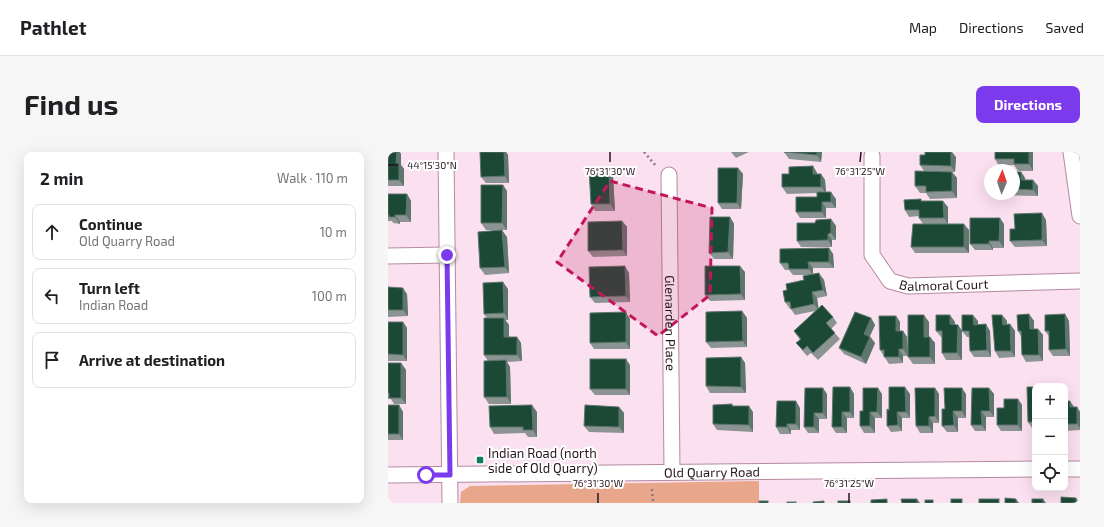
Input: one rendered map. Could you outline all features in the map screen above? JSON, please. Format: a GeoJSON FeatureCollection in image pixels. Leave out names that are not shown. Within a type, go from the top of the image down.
{"type":"FeatureCollection","features":[{"type":"Feature","properties":{"kind":"street"},"geometry":{"type":"LineString","coordinates":[[446,152],[450,503]]}},
{"type":"Feature","properties":{"kind":"street"},"geometry":{"type":"LineString","coordinates":[[1071,152],[1080,216]]}},
{"type":"Feature","properties":{"kind":"street","name":"Balmoral Court"},"geometry":{"type":"LineString","coordinates":[[872,156],[872,255],[890,281],[908,286],[1080,281]]}},
{"type":"Feature","properties":{"kind":"street","name":"Glenarden Place"},"geometry":{"type":"LineString","coordinates":[[669,175],[672,471]]}},
{"type":"Feature","properties":{"kind":"street"},"geometry":{"type":"LineString","coordinates":[[388,256],[447,255]]}},
{"type":"Feature","properties":{"kind":"street"},"geometry":{"type":"LineString","coordinates":[[1068,469],[1080,468]]}},
{"type":"Feature","properties":{"kind":"street","name":"Old Quarry Road"},"geometry":{"type":"LineString","coordinates":[[388,475],[672,471],[1032,469]]}},
{"type":"Feature","properties":{"kind":"path"},"geometry":{"type":"LineString","coordinates":[[644,152],[654,164],[669,175]]}},
{"type":"Feature","properties":{"kind":"path"},"geometry":{"type":"LineString","coordinates":[[652,489],[653,503]]}},
{"type":"Feature","properties":{"kind":"highlighted area"},"geometry":{"type":"Polygon","coordinates":[[[610,181],[712,208],[710,295],[658,336],[557,262],[610,181]]]}},
{"type":"Feature","properties":{"kind":"shaded area"},"geometry":{"type":"Polygon","coordinates":[[[759,481],[759,503],[460,503],[461,492],[470,486],[759,481]]]}},
{"type":"Feature","properties":{"kind":"building"},"geometry":{"type":"Polygon","coordinates":[[[388,152],[397,152],[396,163],[399,163],[399,180],[388,180],[388,152]]]}},
{"type":"Feature","properties":{"kind":"building"},"geometry":{"type":"Polygon","coordinates":[[[480,152],[504,152],[505,176],[481,177],[480,152]]]}},
{"type":"Feature","properties":{"kind":"building"},"geometry":{"type":"Polygon","coordinates":[[[784,152],[817,152],[817,155],[784,152]]]}},
{"type":"Feature","properties":{"kind":"building"},"geometry":{"type":"Polygon","coordinates":[[[925,152],[951,152],[951,166],[920,165],[920,155],[925,155],[925,152]]]}},
{"type":"Feature","properties":{"kind":"building"},"geometry":{"type":"Polygon","coordinates":[[[995,152],[1029,152],[1029,164],[1014,164],[1014,159],[995,159],[995,152]]]}},
{"type":"Feature","properties":{"kind":"building"},"geometry":{"type":"Polygon","coordinates":[[[813,166],[813,174],[821,174],[821,187],[782,187],[782,174],[789,174],[789,167],[813,166]]]}},
{"type":"Feature","properties":{"kind":"building"},"geometry":{"type":"Polygon","coordinates":[[[718,168],[738,168],[737,203],[718,203],[718,168]]]}},
{"type":"Feature","properties":{"kind":"building"},"geometry":{"type":"Polygon","coordinates":[[[589,169],[609,169],[610,204],[591,204],[589,169]]]}},
{"type":"Feature","properties":{"kind":"building"},"geometry":{"type":"Polygon","coordinates":[[[915,171],[952,172],[952,191],[926,192],[926,186],[915,186],[915,171]]]}},
{"type":"Feature","properties":{"kind":"building"},"geometry":{"type":"Polygon","coordinates":[[[1020,172],[1021,180],[1033,180],[1033,190],[1020,189],[1020,172]]]}},
{"type":"Feature","properties":{"kind":"building"},"geometry":{"type":"Polygon","coordinates":[[[481,185],[503,185],[502,223],[481,223],[481,185]]]}},
{"type":"Feature","properties":{"kind":"building"},"geometry":{"type":"Polygon","coordinates":[[[817,192],[831,192],[831,202],[822,202],[822,212],[796,212],[796,197],[817,197],[817,192]]]}},
{"type":"Feature","properties":{"kind":"building"},"geometry":{"type":"Polygon","coordinates":[[[388,194],[407,194],[406,215],[395,215],[395,217],[389,217],[388,194]]]}},
{"type":"Feature","properties":{"kind":"building"},"geometry":{"type":"Polygon","coordinates":[[[921,199],[921,201],[943,201],[944,218],[919,218],[919,210],[905,210],[904,200],[921,199]]]}},
{"type":"Feature","properties":{"kind":"building"},"geometry":{"type":"Polygon","coordinates":[[[1042,213],[1042,240],[1010,241],[1010,229],[1015,229],[1014,214],[1042,213]]]}},
{"type":"Feature","properties":{"kind":"building"},"geometry":{"type":"Polygon","coordinates":[[[710,217],[730,217],[728,252],[709,253],[710,217]]]}},
{"type":"Feature","properties":{"kind":"building"},"geometry":{"type":"Polygon","coordinates":[[[970,218],[1000,218],[999,241],[989,241],[989,244],[970,244],[970,218]]]}},
{"type":"Feature","properties":{"kind":"building"},"geometry":{"type":"Polygon","coordinates":[[[831,219],[831,233],[828,234],[828,240],[797,241],[797,223],[815,223],[816,220],[831,219]]]}},
{"type":"Feature","properties":{"kind":"building"},"geometry":{"type":"Polygon","coordinates":[[[622,221],[623,250],[588,251],[588,222],[622,221]]]}},
{"type":"Feature","properties":{"kind":"building"},"geometry":{"type":"Polygon","coordinates":[[[913,224],[964,224],[964,247],[911,247],[913,224]]]}},
{"type":"Feature","properties":{"kind":"building"},"geometry":{"type":"Polygon","coordinates":[[[502,230],[505,267],[480,268],[478,232],[502,230]]]}},
{"type":"Feature","properties":{"kind":"building"},"geometry":{"type":"Polygon","coordinates":[[[829,248],[829,262],[808,262],[809,269],[789,269],[788,263],[780,263],[780,249],[829,248]]]}},
{"type":"Feature","properties":{"kind":"building"},"geometry":{"type":"Polygon","coordinates":[[[625,266],[626,296],[590,297],[589,267],[625,266]]]}},
{"type":"Feature","properties":{"kind":"building"},"geometry":{"type":"Polygon","coordinates":[[[705,266],[740,266],[741,294],[705,295],[705,266]]]}},
{"type":"Feature","properties":{"kind":"building"},"geometry":{"type":"Polygon","coordinates":[[[819,273],[823,290],[812,292],[814,304],[791,309],[790,302],[785,302],[783,291],[787,290],[786,284],[804,280],[803,276],[819,273]]]}},
{"type":"Feature","properties":{"kind":"building"},"geometry":{"type":"Polygon","coordinates":[[[503,282],[504,313],[484,314],[483,283],[503,282]]]}},
{"type":"Feature","properties":{"kind":"building"},"geometry":{"type":"Polygon","coordinates":[[[388,287],[403,288],[403,310],[388,310],[388,287]]]}},
{"type":"Feature","properties":{"kind":"building"},"geometry":{"type":"Polygon","coordinates":[[[822,305],[833,317],[826,323],[835,333],[813,353],[807,346],[803,350],[796,343],[801,339],[794,331],[822,305]]]}},
{"type":"Feature","properties":{"kind":"building"},"geometry":{"type":"Polygon","coordinates":[[[742,311],[743,341],[706,342],[706,312],[742,311]]]}},
{"type":"Feature","properties":{"kind":"building"},"geometry":{"type":"Polygon","coordinates":[[[626,312],[626,342],[590,343],[590,313],[626,312]]]}},
{"type":"Feature","properties":{"kind":"building"},"geometry":{"type":"Polygon","coordinates":[[[855,312],[871,318],[864,334],[870,337],[861,357],[839,348],[855,312]]]}},
{"type":"Feature","properties":{"kind":"building"},"geometry":{"type":"Polygon","coordinates":[[[1029,314],[1030,329],[1038,329],[1039,355],[1022,355],[1021,331],[1018,331],[1017,315],[1029,314]]]}},
{"type":"Feature","properties":{"kind":"building"},"geometry":{"type":"Polygon","coordinates":[[[1065,314],[1066,349],[1049,350],[1049,331],[1045,331],[1045,315],[1065,314]]]}},
{"type":"Feature","properties":{"kind":"building"},"geometry":{"type":"Polygon","coordinates":[[[908,315],[924,315],[924,337],[930,337],[930,357],[908,357],[908,315]]]}},
{"type":"Feature","properties":{"kind":"building"},"geometry":{"type":"Polygon","coordinates":[[[936,315],[950,315],[950,324],[958,325],[957,353],[942,353],[942,331],[936,331],[936,315]]]}},
{"type":"Feature","properties":{"kind":"building"},"geometry":{"type":"Polygon","coordinates":[[[962,315],[973,315],[974,325],[986,324],[987,350],[970,351],[969,331],[962,331],[962,315]]]}},
{"type":"Feature","properties":{"kind":"building"},"geometry":{"type":"Polygon","coordinates":[[[992,315],[1002,315],[1003,325],[1010,324],[1011,351],[995,351],[992,315]]]}},
{"type":"Feature","properties":{"kind":"building"},"geometry":{"type":"Polygon","coordinates":[[[879,316],[896,316],[896,331],[903,331],[903,349],[899,349],[899,357],[884,357],[884,350],[880,350],[879,316]]]}},
{"type":"Feature","properties":{"kind":"building"},"geometry":{"type":"Polygon","coordinates":[[[484,318],[504,318],[504,337],[517,337],[517,355],[484,355],[484,318]]]}},
{"type":"Feature","properties":{"kind":"building"},"geometry":{"type":"Polygon","coordinates":[[[388,322],[403,322],[403,355],[388,354],[388,322]]]}},
{"type":"Feature","properties":{"kind":"building"},"geometry":{"type":"Polygon","coordinates":[[[741,357],[741,387],[706,386],[706,358],[741,357]]]}},
{"type":"Feature","properties":{"kind":"building"},"geometry":{"type":"Polygon","coordinates":[[[590,359],[626,359],[626,389],[590,389],[590,359]]]}},
{"type":"Feature","properties":{"kind":"building"},"geometry":{"type":"Polygon","coordinates":[[[506,360],[507,397],[484,397],[484,361],[506,360]]]}},
{"type":"Feature","properties":{"kind":"building"},"geometry":{"type":"Polygon","coordinates":[[[388,363],[401,363],[401,398],[389,398],[388,363]]]}},
{"type":"Feature","properties":{"kind":"building"},"geometry":{"type":"Polygon","coordinates":[[[833,387],[850,387],[850,412],[842,412],[842,427],[832,427],[833,387]]]}},
{"type":"Feature","properties":{"kind":"building"},"geometry":{"type":"Polygon","coordinates":[[[889,387],[905,387],[906,412],[897,412],[898,425],[887,426],[887,409],[889,410],[889,387]]]}},
{"type":"Feature","properties":{"kind":"building"},"geometry":{"type":"Polygon","coordinates":[[[1027,387],[1032,387],[1032,422],[1028,422],[1027,387]]]}},
{"type":"Feature","properties":{"kind":"building"},"geometry":{"type":"Polygon","coordinates":[[[805,388],[823,388],[823,413],[814,413],[814,427],[804,427],[805,388]]]}},
{"type":"Feature","properties":{"kind":"building"},"geometry":{"type":"Polygon","coordinates":[[[863,388],[878,388],[877,412],[870,412],[870,426],[860,426],[860,411],[863,411],[863,388]]]}},
{"type":"Feature","properties":{"kind":"building"},"geometry":{"type":"Polygon","coordinates":[[[915,388],[935,388],[935,416],[929,417],[929,426],[916,426],[915,388]]]}},
{"type":"Feature","properties":{"kind":"building"},"geometry":{"type":"Polygon","coordinates":[[[944,388],[962,388],[962,411],[953,411],[954,425],[942,426],[942,409],[945,409],[944,388]]]}},
{"type":"Feature","properties":{"kind":"building"},"geometry":{"type":"Polygon","coordinates":[[[972,388],[989,388],[990,411],[981,411],[982,425],[971,425],[972,388]]]}},
{"type":"Feature","properties":{"kind":"building"},"geometry":{"type":"Polygon","coordinates":[[[1004,399],[1018,399],[1018,425],[997,425],[997,408],[1004,408],[1004,399]]]}},
{"type":"Feature","properties":{"kind":"building"},"geometry":{"type":"Polygon","coordinates":[[[777,401],[796,401],[796,424],[787,424],[787,427],[776,427],[777,401]]]}},
{"type":"Feature","properties":{"kind":"building"},"geometry":{"type":"Polygon","coordinates":[[[1068,401],[1070,401],[1070,407],[1077,407],[1077,424],[1068,424],[1068,401]]]}},
{"type":"Feature","properties":{"kind":"building"},"geometry":{"type":"Polygon","coordinates":[[[732,404],[732,406],[749,406],[749,425],[713,424],[713,405],[732,404]]]}},
{"type":"Feature","properties":{"kind":"building"},"geometry":{"type":"Polygon","coordinates":[[[388,405],[399,405],[399,434],[388,434],[388,405]]]}},
{"type":"Feature","properties":{"kind":"building"},"geometry":{"type":"Polygon","coordinates":[[[532,405],[533,430],[523,430],[523,427],[490,427],[489,406],[532,405]]]}},
{"type":"Feature","properties":{"kind":"building"},"geometry":{"type":"Polygon","coordinates":[[[585,405],[619,407],[619,427],[584,426],[585,405]]]}},
{"type":"Feature","properties":{"kind":"building"},"geometry":{"type":"Polygon","coordinates":[[[1061,497],[1076,498],[1076,503],[1061,503],[1061,497]]]}},
{"type":"Feature","properties":{"kind":"building"},"geometry":{"type":"Polygon","coordinates":[[[1005,498],[1016,499],[1016,503],[1005,503],[1005,498]]]}},
{"type":"Feature","properties":{"kind":"building"},"geometry":{"type":"Polygon","coordinates":[[[887,499],[887,503],[871,503],[871,500],[887,499]]]}},
{"type":"Feature","properties":{"kind":"building"},"geometry":{"type":"Polygon","coordinates":[[[901,499],[917,499],[917,503],[902,503],[901,499]]]}},
{"type":"Feature","properties":{"kind":"building"},"geometry":{"type":"Polygon","coordinates":[[[951,499],[962,499],[962,503],[951,503],[951,499]]]}},
{"type":"Feature","properties":{"kind":"building"},"geometry":{"type":"Polygon","coordinates":[[[979,499],[999,499],[999,503],[979,503],[979,499]]]}},
{"type":"Feature","properties":{"kind":"building"},"geometry":{"type":"Polygon","coordinates":[[[1032,499],[1043,499],[1043,503],[1032,503],[1032,499]]]}},
{"type":"Feature","properties":{"kind":"building"},"geometry":{"type":"Polygon","coordinates":[[[925,500],[933,500],[933,503],[925,503],[925,500]]]}},
{"type":"Feature","properties":{"kind":"building"},"geometry":{"type":"Polygon","coordinates":[[[759,501],[768,501],[768,503],[759,503],[759,501]]]}},
{"type":"Feature","properties":{"kind":"building"},"geometry":{"type":"Polygon","coordinates":[[[824,501],[824,503],[813,503],[813,502],[824,501]]]}},
{"type":"Feature","properties":{"kind":"building"},"geometry":{"type":"Polygon","coordinates":[[[838,501],[850,501],[850,503],[838,503],[838,501]]]}},
{"type":"Feature","properties":{"kind":"place","name":"Indian Road (north side of Old Quarry)"},"geometry":{"type":"Point","coordinates":[480,460]}},
{"type":"Feature","properties":{"kind":"route"},"geometry":{"type":"LineString","coordinates":[[426,475],[450,475],[447,255]]}}]}
